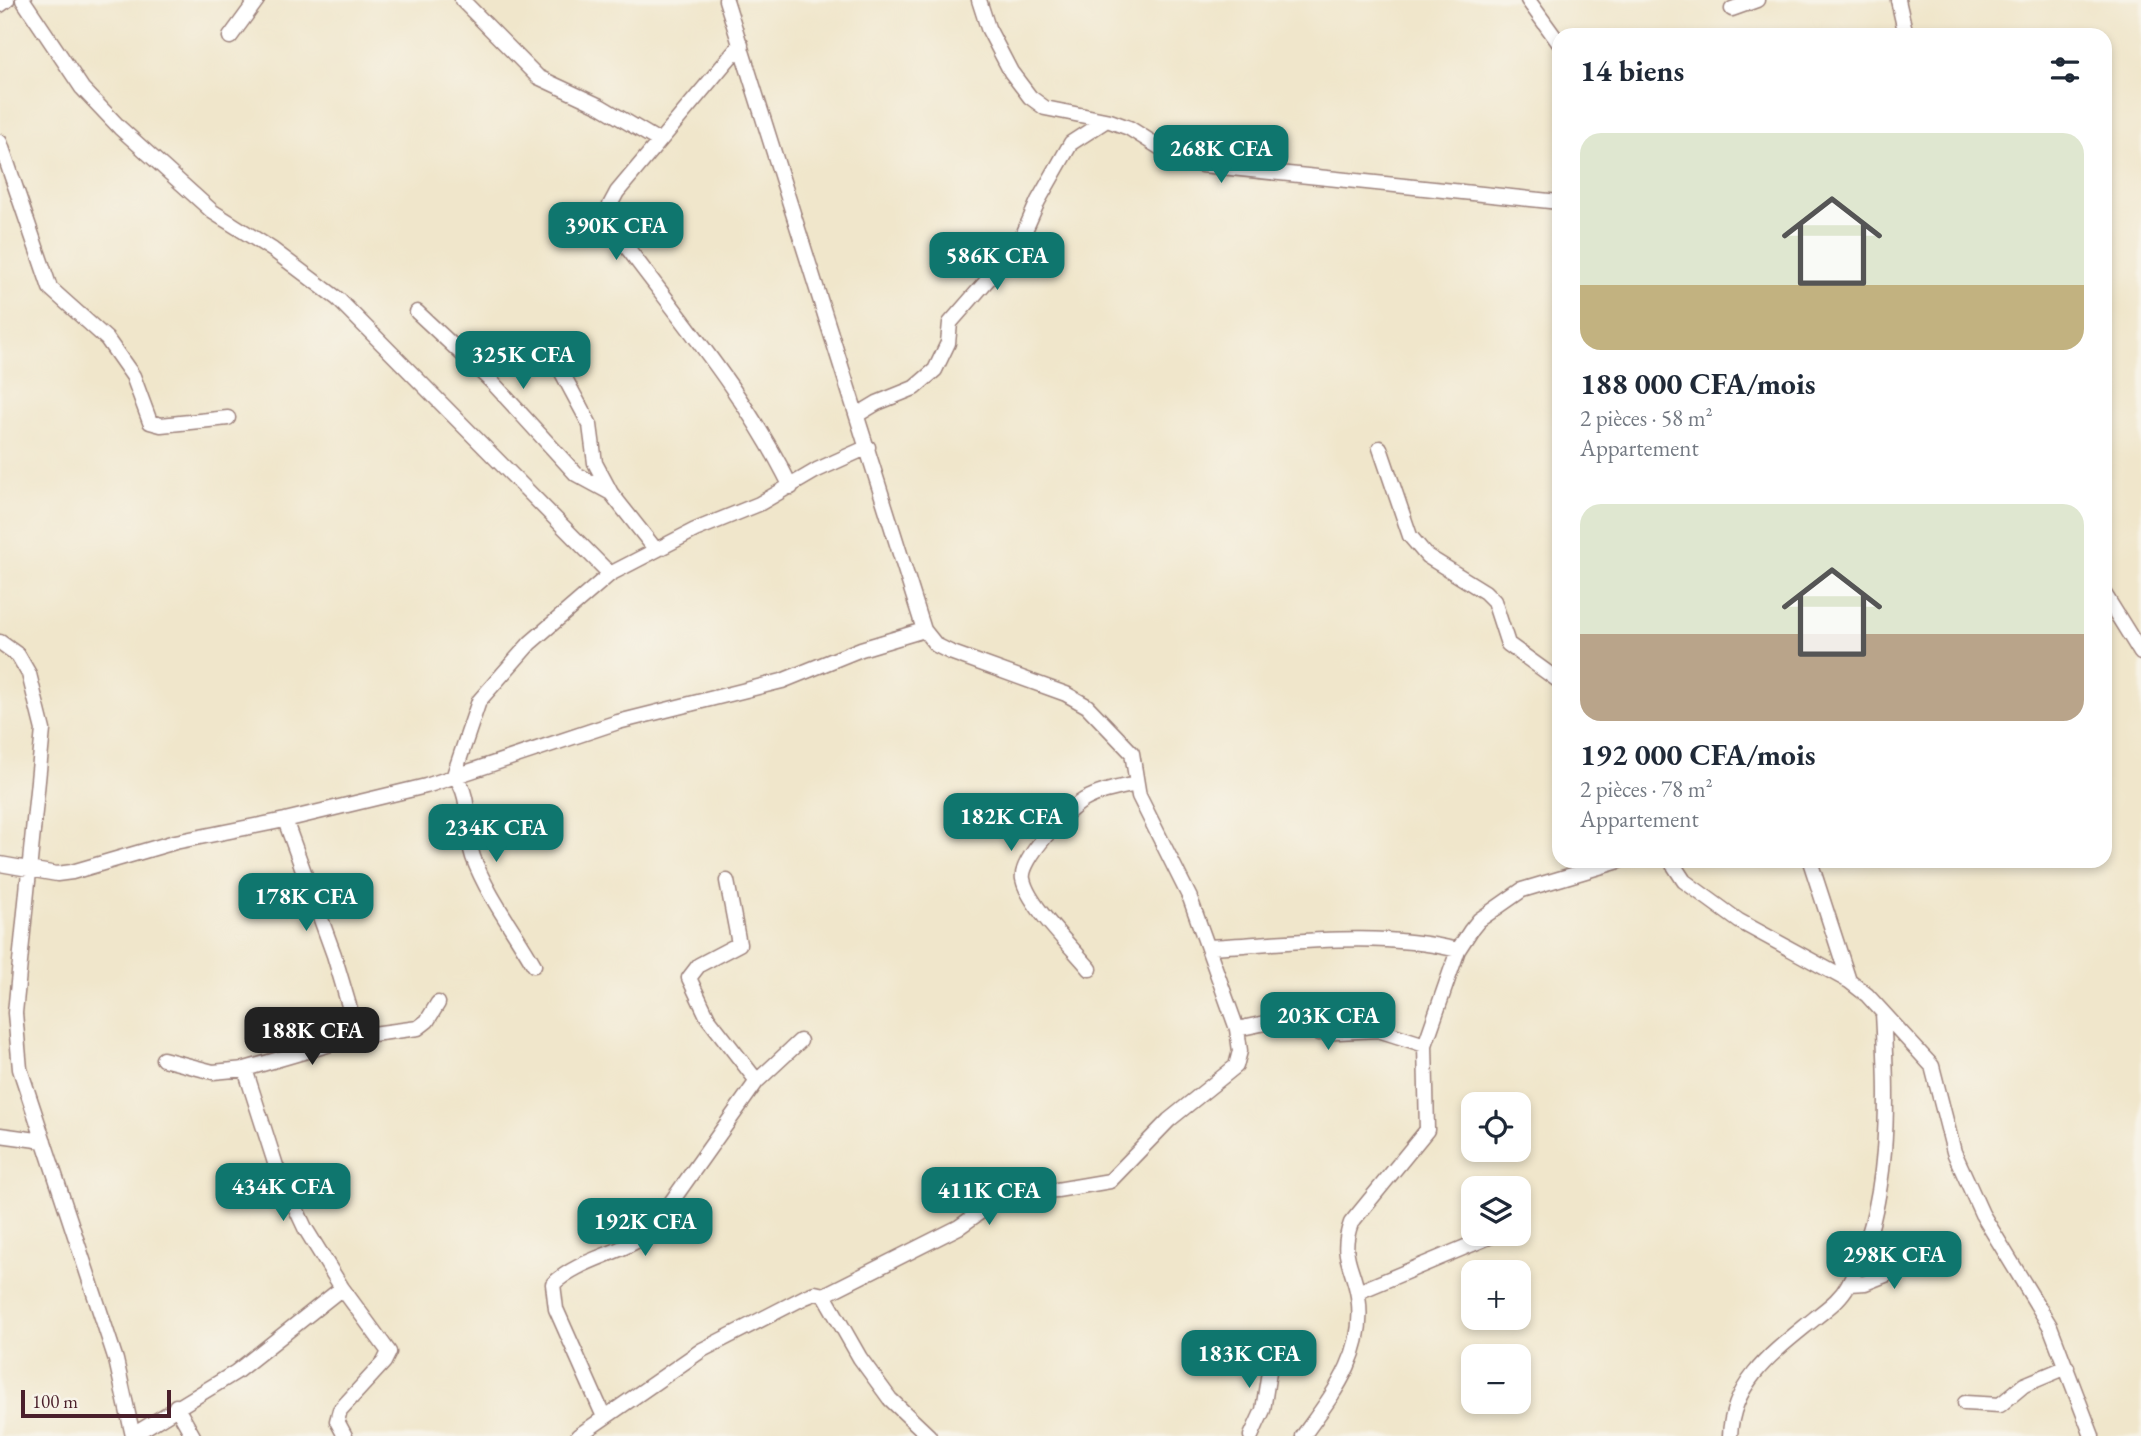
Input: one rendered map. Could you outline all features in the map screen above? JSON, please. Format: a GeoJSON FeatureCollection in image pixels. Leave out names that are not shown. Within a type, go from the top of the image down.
{"type":"FeatureCollection","features":[{"type":"Feature","properties":{"kind":"street"},"geometry":{"type":"LineString","coordinates":[[0,5],[7,0]]}},
{"type":"Feature","properties":{"kind":"street"},"geometry":{"type":"LineString","coordinates":[[23,0],[82,88],[120,128],[213,212],[273,250],[338,299],[610,574]]}},
{"type":"Feature","properties":{"kind":"street"},"geometry":{"type":"LineString","coordinates":[[230,37],[257,0]]}},
{"type":"Feature","properties":{"kind":"street"},"geometry":{"type":"LineString","coordinates":[[462,0],[538,77],[600,106],[659,141]]}},
{"type":"Feature","properties":{"kind":"street"},"geometry":{"type":"LineString","coordinates":[[578,1436],[702,1350],[805,1297],[815,1293],[824,1295],[958,1227],[1007,1193],[1057,1190],[1110,1181],[1170,1121],[1236,1066],[1240,1051],[1237,1029],[1190,898],[1139,796],[1132,753],[1087,706],[1042,684],[950,652],[936,645],[924,630],[726,0]]}},
{"type":"Feature","properties":{"kind":"street"},"geometry":{"type":"LineString","coordinates":[[979,0],[988,28],[1011,72],[1030,97],[1045,108],[1129,128],[1175,157],[1202,165],[1552,201]]}},
{"type":"Feature","properties":{"kind":"street"},"geometry":{"type":"LineString","coordinates":[[1528,0],[1552,33]]}},
{"type":"Feature","properties":{"kind":"street"},"geometry":{"type":"LineString","coordinates":[[1732,9],[1758,0]]}},
{"type":"Feature","properties":{"kind":"street"},"geometry":{"type":"LineString","coordinates":[[1898,0],[1904,28]]}},
{"type":"Feature","properties":{"kind":"street"},"geometry":{"type":"LineString","coordinates":[[741,44],[617,192],[610,205],[610,215],[620,238],[725,374],[776,456],[791,487]]}},
{"type":"Feature","properties":{"kind":"street"},"geometry":{"type":"LineString","coordinates":[[857,415],[877,402],[914,388],[934,370],[948,343],[950,323],[1019,244],[1038,201],[1072,143],[1105,121]]}},
{"type":"Feature","properties":{"kind":"street"},"geometry":{"type":"LineString","coordinates":[[0,142],[30,237],[50,288],[107,340],[133,376],[150,422],[161,425],[228,418]]}},
{"type":"Feature","properties":{"kind":"street"},"geometry":{"type":"LineString","coordinates":[[417,312],[492,382],[576,474],[611,494]]}},
{"type":"Feature","properties":{"kind":"street"},"geometry":{"type":"LineString","coordinates":[[552,354],[590,425],[595,463],[611,494],[656,550]]}},
{"type":"Feature","properties":{"kind":"street"},"geometry":{"type":"LineString","coordinates":[[454,775],[479,701],[530,643],[610,574],[791,487],[817,470],[867,447]]}},
{"type":"Feature","properties":{"kind":"street"},"geometry":{"type":"LineString","coordinates":[[1380,448],[1410,536],[1418,547],[1485,592],[1494,601],[1508,644],[1552,676]]}},
{"type":"Feature","properties":{"kind":"street"},"geometry":{"type":"LineString","coordinates":[[2112,606],[2141,653]]}},
{"type":"Feature","properties":{"kind":"street"},"geometry":{"type":"LineString","coordinates":[[0,864],[27,870],[72,872],[174,842],[285,820],[426,786],[618,722],[782,681],[861,649],[924,630]]}},
{"type":"Feature","properties":{"kind":"street"},"geometry":{"type":"LineString","coordinates":[[0,642],[18,655],[29,674],[43,730],[27,870],[15,1013],[20,1069],[116,1360],[133,1436],[176,1406],[236,1372],[342,1288]]}},
{"type":"Feature","properties":{"kind":"street"},"geometry":{"type":"LineString","coordinates":[[454,775],[463,786],[467,799],[468,834],[481,876],[534,965]]}},
{"type":"Feature","properties":{"kind":"street"},"geometry":{"type":"LineString","coordinates":[[1090,969],[1028,893],[1022,870],[1027,858],[1075,806],[1098,793],[1136,784]]}},
{"type":"Feature","properties":{"kind":"street"},"geometry":{"type":"LineString","coordinates":[[285,820],[334,955],[358,1036]]}},
{"type":"Feature","properties":{"kind":"street"},"geometry":{"type":"LineString","coordinates":[[1303,1436],[1345,1379],[1359,1327],[1358,1292],[1345,1256],[1345,1239],[1351,1223],[1427,1130],[1425,1045],[1458,950],[1479,920],[1522,890],[1596,868]]}},
{"type":"Feature","properties":{"kind":"street"},"geometry":{"type":"LineString","coordinates":[[1676,868],[1684,881],[1739,920],[1849,981],[1932,1066],[1954,1152],[1982,1214],[2033,1295],[2067,1367],[2092,1436]]}},
{"type":"Feature","properties":{"kind":"street"},"geometry":{"type":"LineString","coordinates":[[1812,868],[1849,981]]}},
{"type":"Feature","properties":{"kind":"street"},"geometry":{"type":"LineString","coordinates":[[727,881],[739,944],[699,965],[689,978],[708,1018],[757,1081]]}},
{"type":"Feature","properties":{"kind":"street"},"geometry":{"type":"LineString","coordinates":[[1208,947],[1386,939],[1427,943],[1458,950]]}},
{"type":"Feature","properties":{"kind":"street"},"geometry":{"type":"LineString","coordinates":[[163,1059],[213,1072],[244,1069],[358,1036],[418,1028],[427,1021],[438,1003]]}},
{"type":"Feature","properties":{"kind":"street"},"geometry":{"type":"LineString","coordinates":[[1730,1436],[1735,1404],[1749,1377],[1776,1350],[1833,1304],[1849,1284],[1867,1234],[1884,1157],[1887,1096],[1883,1013]]}},
{"type":"Feature","properties":{"kind":"street"},"geometry":{"type":"LineString","coordinates":[[1237,1029],[1294,1017],[1318,1033],[1378,1030],[1425,1045]]}},
{"type":"Feature","properties":{"kind":"street"},"geometry":{"type":"LineString","coordinates":[[604,1416],[556,1308],[554,1284],[569,1269],[636,1243],[650,1232],[757,1081],[800,1041]]}},
{"type":"Feature","properties":{"kind":"street"},"geometry":{"type":"LineString","coordinates":[[244,1069],[276,1166],[305,1228],[342,1288],[389,1352],[384,1362],[340,1410],[337,1421],[345,1436]]}},
{"type":"Feature","properties":{"kind":"street"},"geometry":{"type":"LineString","coordinates":[[0,1135],[44,1140]]}},
{"type":"Feature","properties":{"kind":"street"},"geometry":{"type":"LineString","coordinates":[[1358,1292],[1470,1246]]}},
{"type":"Feature","properties":{"kind":"street"},"geometry":{"type":"LineString","coordinates":[[1849,1284],[1865,1283],[1913,1264],[1943,1269]]}},
{"type":"Feature","properties":{"kind":"street"},"geometry":{"type":"LineString","coordinates":[[824,1295],[860,1358],[890,1399],[929,1436]]}},
{"type":"Feature","properties":{"kind":"street"},"geometry":{"type":"LineString","coordinates":[[1251,1436],[1263,1410],[1272,1352]]}},
{"type":"Feature","properties":{"kind":"street"},"geometry":{"type":"LineString","coordinates":[[1965,1403],[2000,1405],[2024,1385],[2067,1367]]}},
{"type":"Feature","properties":{"kind":"street"},"geometry":{"type":"LineString","coordinates":[[176,1406],[193,1436]]}}]}
